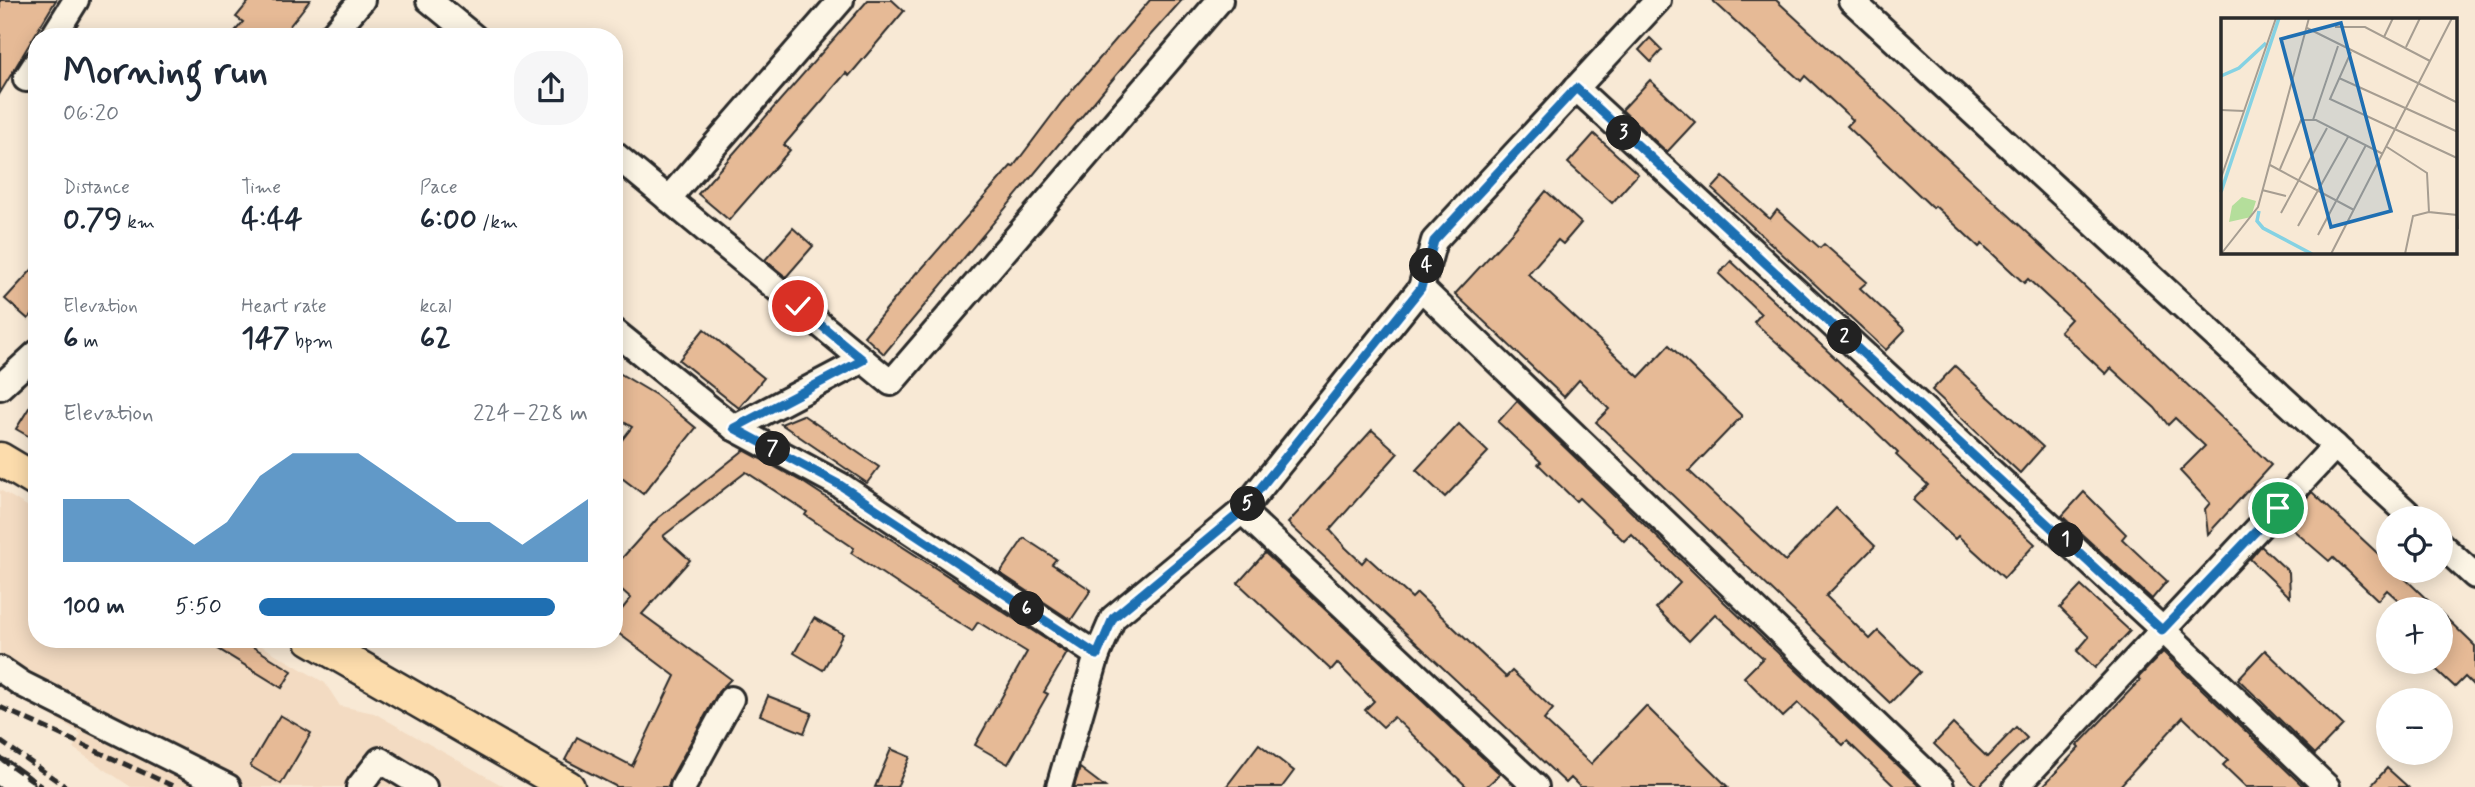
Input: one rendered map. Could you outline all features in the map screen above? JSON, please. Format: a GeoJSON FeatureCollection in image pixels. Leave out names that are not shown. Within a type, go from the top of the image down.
{"type":"FeatureCollection","features":[{"type":"Feature","properties":{"kind":"main road"},"geometry":{"type":"LineString","coordinates":[[0,459],[28,476]]}},
{"type":"Feature","properties":{"kind":"main road"},"geometry":{"type":"LineString","coordinates":[[327,648],[568,787]]}},
{"type":"Feature","properties":{"kind":"street"},"geometry":{"type":"LineString","coordinates":[[59,28],[76,0]]}},
{"type":"Feature","properties":{"kind":"street"},"geometry":{"type":"LineString","coordinates":[[338,28],[362,0]]}},
{"type":"Feature","properties":{"kind":"street"},"geometry":{"type":"LineString","coordinates":[[429,0],[463,28]]}},
{"type":"Feature","properties":{"kind":"street"},"geometry":{"type":"LineString","coordinates":[[668,199],[841,0]]}},
{"type":"Feature","properties":{"kind":"street"},"geometry":{"type":"LineString","coordinates":[[623,162],[891,383],[1220,0]]}},
{"type":"Feature","properties":{"kind":"street"},"geometry":{"type":"LineString","coordinates":[[1059,787],[1097,655],[1113,618],[1242,511],[1421,288],[1434,241],[1658,0]]}},
{"type":"Feature","properties":{"kind":"street"},"geometry":{"type":"LineString","coordinates":[[1851,0],[2400,506]]}},
{"type":"Feature","properties":{"kind":"street"},"geometry":{"type":"LineString","coordinates":[[1576,88],[2162,630],[2327,787]]}},
{"type":"Feature","properties":{"kind":"street"},"geometry":{"type":"LineString","coordinates":[[1421,288],[1941,787]]}},
{"type":"Feature","properties":{"kind":"street"},"geometry":{"type":"LineString","coordinates":[[623,338],[734,428],[840,485],[1097,655]]}},
{"type":"Feature","properties":{"kind":"street"},"geometry":{"type":"LineString","coordinates":[[734,428],[863,360]]}},
{"type":"Feature","properties":{"kind":"street"},"geometry":{"type":"LineString","coordinates":[[0,387],[28,361]]}},
{"type":"Feature","properties":{"kind":"street"},"geometry":{"type":"LineString","coordinates":[[2016,787],[2335,446]]}},
{"type":"Feature","properties":{"kind":"street"},"geometry":{"type":"LineString","coordinates":[[1242,511],[1535,787]]}},
{"type":"Feature","properties":{"kind":"street"},"geometry":{"type":"LineString","coordinates":[[2453,556],[2475,576]]}},
{"type":"Feature","properties":{"kind":"street"},"geometry":{"type":"LineString","coordinates":[[0,669],[22,684],[228,787]]}},
{"type":"Feature","properties":{"kind":"street"},"geometry":{"type":"LineString","coordinates":[[683,787],[731,699]]}},
{"type":"Feature","properties":{"kind":"street"},"geometry":{"type":"LineString","coordinates":[[359,787],[380,760],[424,787]]}},
{"type":"Feature","properties":{"kind":"street"},"geometry":{"type":"LineString","coordinates":[[0,772],[21,787]]}},
{"type":"Feature","properties":{"kind":"shaded area"},"geometry":{"type":"Polygon","coordinates":[[[0,490],[28,507],[28,648],[265,648],[325,683],[340,706],[374,713],[505,787],[131,787],[73,748],[81,734],[0,684],[0,490]]]}},
{"type":"Feature","properties":{"kind":"building"},"geometry":{"type":"Polygon","coordinates":[[[0,0],[56,0],[39,28],[28,28],[28,46],[0,93],[0,0]]]}},
{"type":"Feature","properties":{"kind":"building"},"geometry":{"type":"Polygon","coordinates":[[[250,0],[310,0],[288,28],[238,28],[243,22],[236,17],[250,0]]]}},
{"type":"Feature","properties":{"kind":"building"},"geometry":{"type":"Polygon","coordinates":[[[868,0],[892,0],[904,11],[849,76],[846,73],[784,145],[790,150],[729,220],[698,194],[868,0]]]}},
{"type":"Feature","properties":{"kind":"building"},"geometry":{"type":"Polygon","coordinates":[[[1150,0],[1182,0],[1138,49],[884,354],[864,336],[917,272],[1011,166],[1013,167],[1062,102],[1150,0]]]}},
{"type":"Feature","properties":{"kind":"building"},"geometry":{"type":"Polygon","coordinates":[[[1712,0],[1776,0],[2054,257],[2271,465],[2208,534],[2205,509],[2210,503],[2180,471],[2205,446],[2175,418],[2168,425],[2155,408],[2111,368],[2106,374],[2060,331],[2071,319],[2028,279],[2024,283],[1982,244],[1979,247],[1935,206],[1933,208],[1847,126],[1853,120],[1805,76],[1801,81],[1712,0]]]}},
{"type":"Feature","properties":{"kind":"building"},"geometry":{"type":"Polygon","coordinates":[[[1650,38],[1662,50],[1651,62],[1639,50],[1650,38]]]}},
{"type":"Feature","properties":{"kind":"building"},"geometry":{"type":"Polygon","coordinates":[[[1650,80],[1695,122],[1667,152],[1622,110],[1650,80]]]}},
{"type":"Feature","properties":{"kind":"building"},"geometry":{"type":"Polygon","coordinates":[[[1594,134],[1638,174],[1612,203],[1568,163],[1594,134]]]}},
{"type":"Feature","properties":{"kind":"building"},"geometry":{"type":"Polygon","coordinates":[[[1723,177],[1770,219],[1777,210],[1820,248],[1824,244],[1867,282],[1860,288],[1905,330],[1886,350],[1712,189],[1723,177]]]}},
{"type":"Feature","properties":{"kind":"building"},"geometry":{"type":"Polygon","coordinates":[[[1546,191],[1581,223],[1563,244],[1558,240],[1528,274],[1639,377],[1669,345],[1742,416],[1689,471],[1785,561],[1836,508],[1875,546],[1826,596],[1870,639],[1878,631],[1920,672],[1890,703],[1596,422],[1609,409],[1579,380],[1564,397],[1455,294],[1546,191]]]}},
{"type":"Feature","properties":{"kind":"building"},"geometry":{"type":"Polygon","coordinates":[[[793,228],[813,246],[786,277],[765,260],[793,228]]]}},
{"type":"Feature","properties":{"kind":"building"},"geometry":{"type":"Polygon","coordinates":[[[1731,261],[2035,544],[2004,578],[1958,536],[1955,539],[1913,500],[1928,485],[1896,455],[1898,453],[1842,399],[1754,322],[1761,314],[1719,274],[1731,261]]]}},
{"type":"Feature","properties":{"kind":"building"},"geometry":{"type":"Polygon","coordinates":[[[28,274],[28,319],[5,299],[28,274]]]}},
{"type":"Feature","properties":{"kind":"building"},"geometry":{"type":"Polygon","coordinates":[[[704,329],[764,378],[739,408],[679,360],[704,329]]]}},
{"type":"Feature","properties":{"kind":"building"},"geometry":{"type":"Polygon","coordinates":[[[1955,366],[2043,447],[2020,473],[1932,390],[1955,366]]]}},
{"type":"Feature","properties":{"kind":"building"},"geometry":{"type":"Polygon","coordinates":[[[623,375],[656,395],[696,428],[643,494],[623,479],[623,438],[632,427],[623,422],[623,375]]]}},
{"type":"Feature","properties":{"kind":"building"},"geometry":{"type":"Polygon","coordinates":[[[1517,401],[1920,787],[1895,787],[1847,741],[1843,745],[1798,703],[1783,717],[1744,677],[1763,658],[1715,614],[1689,641],[1656,608],[1680,583],[1631,534],[1624,541],[1579,498],[1576,501],[1538,464],[1541,462],[1498,422],[1517,401]]]}},
{"type":"Feature","properties":{"kind":"building"},"geometry":{"type":"Polygon","coordinates":[[[28,410],[28,436],[16,429],[28,410]]]}},
{"type":"Feature","properties":{"kind":"building"},"geometry":{"type":"Polygon","coordinates":[[[803,415],[879,467],[867,483],[781,424],[803,415]]]}},
{"type":"Feature","properties":{"kind":"building"},"geometry":{"type":"Polygon","coordinates":[[[1459,424],[1488,452],[1445,497],[1416,470],[1459,424]]]}},
{"type":"Feature","properties":{"kind":"building"},"geometry":{"type":"Polygon","coordinates":[[[1372,430],[1398,453],[1330,530],[1346,548],[1362,563],[1367,557],[1412,598],[1417,593],[1506,677],[1512,671],[1553,709],[1544,720],[1591,764],[1646,706],[1728,787],[1580,787],[1571,778],[1566,783],[1288,523],[1372,430]]]}},
{"type":"Feature","properties":{"kind":"building"},"geometry":{"type":"Polygon","coordinates":[[[744,450],[801,481],[1067,653],[1044,692],[1048,694],[1008,764],[975,745],[1027,652],[978,622],[972,631],[919,598],[851,553],[854,548],[805,515],[807,512],[746,472],[663,536],[690,560],[642,614],[731,679],[718,692],[668,787],[617,787],[565,760],[577,737],[632,766],[675,676],[623,637],[623,608],[631,598],[623,591],[623,557],[658,518],[744,450]]]}},
{"type":"Feature","properties":{"kind":"building"},"geometry":{"type":"Polygon","coordinates":[[[2084,492],[2126,534],[2122,539],[2167,581],[2152,599],[2062,516],[2084,492]]]}},
{"type":"Feature","properties":{"kind":"building"},"geometry":{"type":"Polygon","coordinates":[[[2312,492],[2376,552],[2376,583],[2410,583],[2424,597],[2395,597],[2387,590],[2376,598],[2333,557],[2329,561],[2284,522],[2312,492]]]}},
{"type":"Feature","properties":{"kind":"building"},"geometry":{"type":"Polygon","coordinates":[[[1024,538],[1056,559],[1052,564],[1091,590],[1071,620],[1000,573],[1024,538]]]}},
{"type":"Feature","properties":{"kind":"building"},"geometry":{"type":"Polygon","coordinates":[[[2261,546],[2289,572],[2290,597],[2250,559],[2261,546]]]}},
{"type":"Feature","properties":{"kind":"building"},"geometry":{"type":"Polygon","coordinates":[[[1265,553],[1500,774],[1486,787],[1467,787],[1394,717],[1383,727],[1365,710],[1374,701],[1337,663],[1331,670],[1238,583],[1265,553]]]}},
{"type":"Feature","properties":{"kind":"building"},"geometry":{"type":"Polygon","coordinates":[[[2081,586],[2130,631],[2095,668],[2077,651],[2089,637],[2060,608],[2081,586]]]}},
{"type":"Feature","properties":{"kind":"building"},"geometry":{"type":"Polygon","coordinates":[[[814,618],[843,634],[823,670],[794,653],[814,618]]]}},
{"type":"Feature","properties":{"kind":"building"},"geometry":{"type":"Polygon","coordinates":[[[2453,625],[2475,646],[2475,687],[2465,677],[2455,687],[2441,674],[2453,674],[2453,625]]]}},
{"type":"Feature","properties":{"kind":"building"},"geometry":{"type":"Polygon","coordinates":[[[217,648],[255,648],[292,671],[282,688],[217,648]]]}},
{"type":"Feature","properties":{"kind":"building"},"geometry":{"type":"Polygon","coordinates":[[[2265,650],[2343,725],[2315,754],[2238,679],[2265,650]]]}},
{"type":"Feature","properties":{"kind":"building"},"geometry":{"type":"Polygon","coordinates":[[[2163,652],[2304,787],[2246,787],[2223,765],[2228,760],[2183,717],[2119,787],[2042,787],[2163,652]]]}},
{"type":"Feature","properties":{"kind":"building"},"geometry":{"type":"Polygon","coordinates":[[[768,696],[812,713],[804,733],[760,715],[768,696]]]}},
{"type":"Feature","properties":{"kind":"building"},"geometry":{"type":"Polygon","coordinates":[[[280,715],[311,733],[281,784],[250,766],[280,715]]]}},
{"type":"Feature","properties":{"kind":"building"},"geometry":{"type":"Polygon","coordinates":[[[1953,724],[1987,757],[2016,727],[2027,738],[1978,787],[1934,744],[1953,724]]]}},
{"type":"Feature","properties":{"kind":"building"},"geometry":{"type":"Polygon","coordinates":[[[1259,744],[1294,771],[1282,787],[1226,787],[1259,744]]]}},
{"type":"Feature","properties":{"kind":"building"},"geometry":{"type":"Polygon","coordinates":[[[891,749],[910,757],[897,787],[875,787],[891,749]]]}},
{"type":"Feature","properties":{"kind":"building"},"geometry":{"type":"Polygon","coordinates":[[[1080,768],[1105,787],[1074,787],[1080,768]]]}},
{"type":"Feature","properties":{"kind":"building"},"geometry":{"type":"Polygon","coordinates":[[[2387,768],[2408,787],[2370,787],[2387,768]]]}},
{"type":"Feature","properties":{"kind":"railway"},"geometry":{"type":"LineString","coordinates":[[0,707],[175,787]]}},
{"type":"Feature","properties":{"kind":"railway"},"geometry":{"type":"LineString","coordinates":[[0,741],[66,787]]}},
{"type":"Feature","properties":{"kind":"railway"},"geometry":{"type":"LineString","coordinates":[[0,758],[42,787]]}},
{"type":"Feature","properties":{"kind":"route"},"geometry":{"type":"LineString","coordinates":[[798,306],[863,360],[734,428],[840,485],[1097,655],[1113,618],[1242,511],[1421,288],[1434,241],[1576,88],[2162,630],[2278,508]]}}]}
